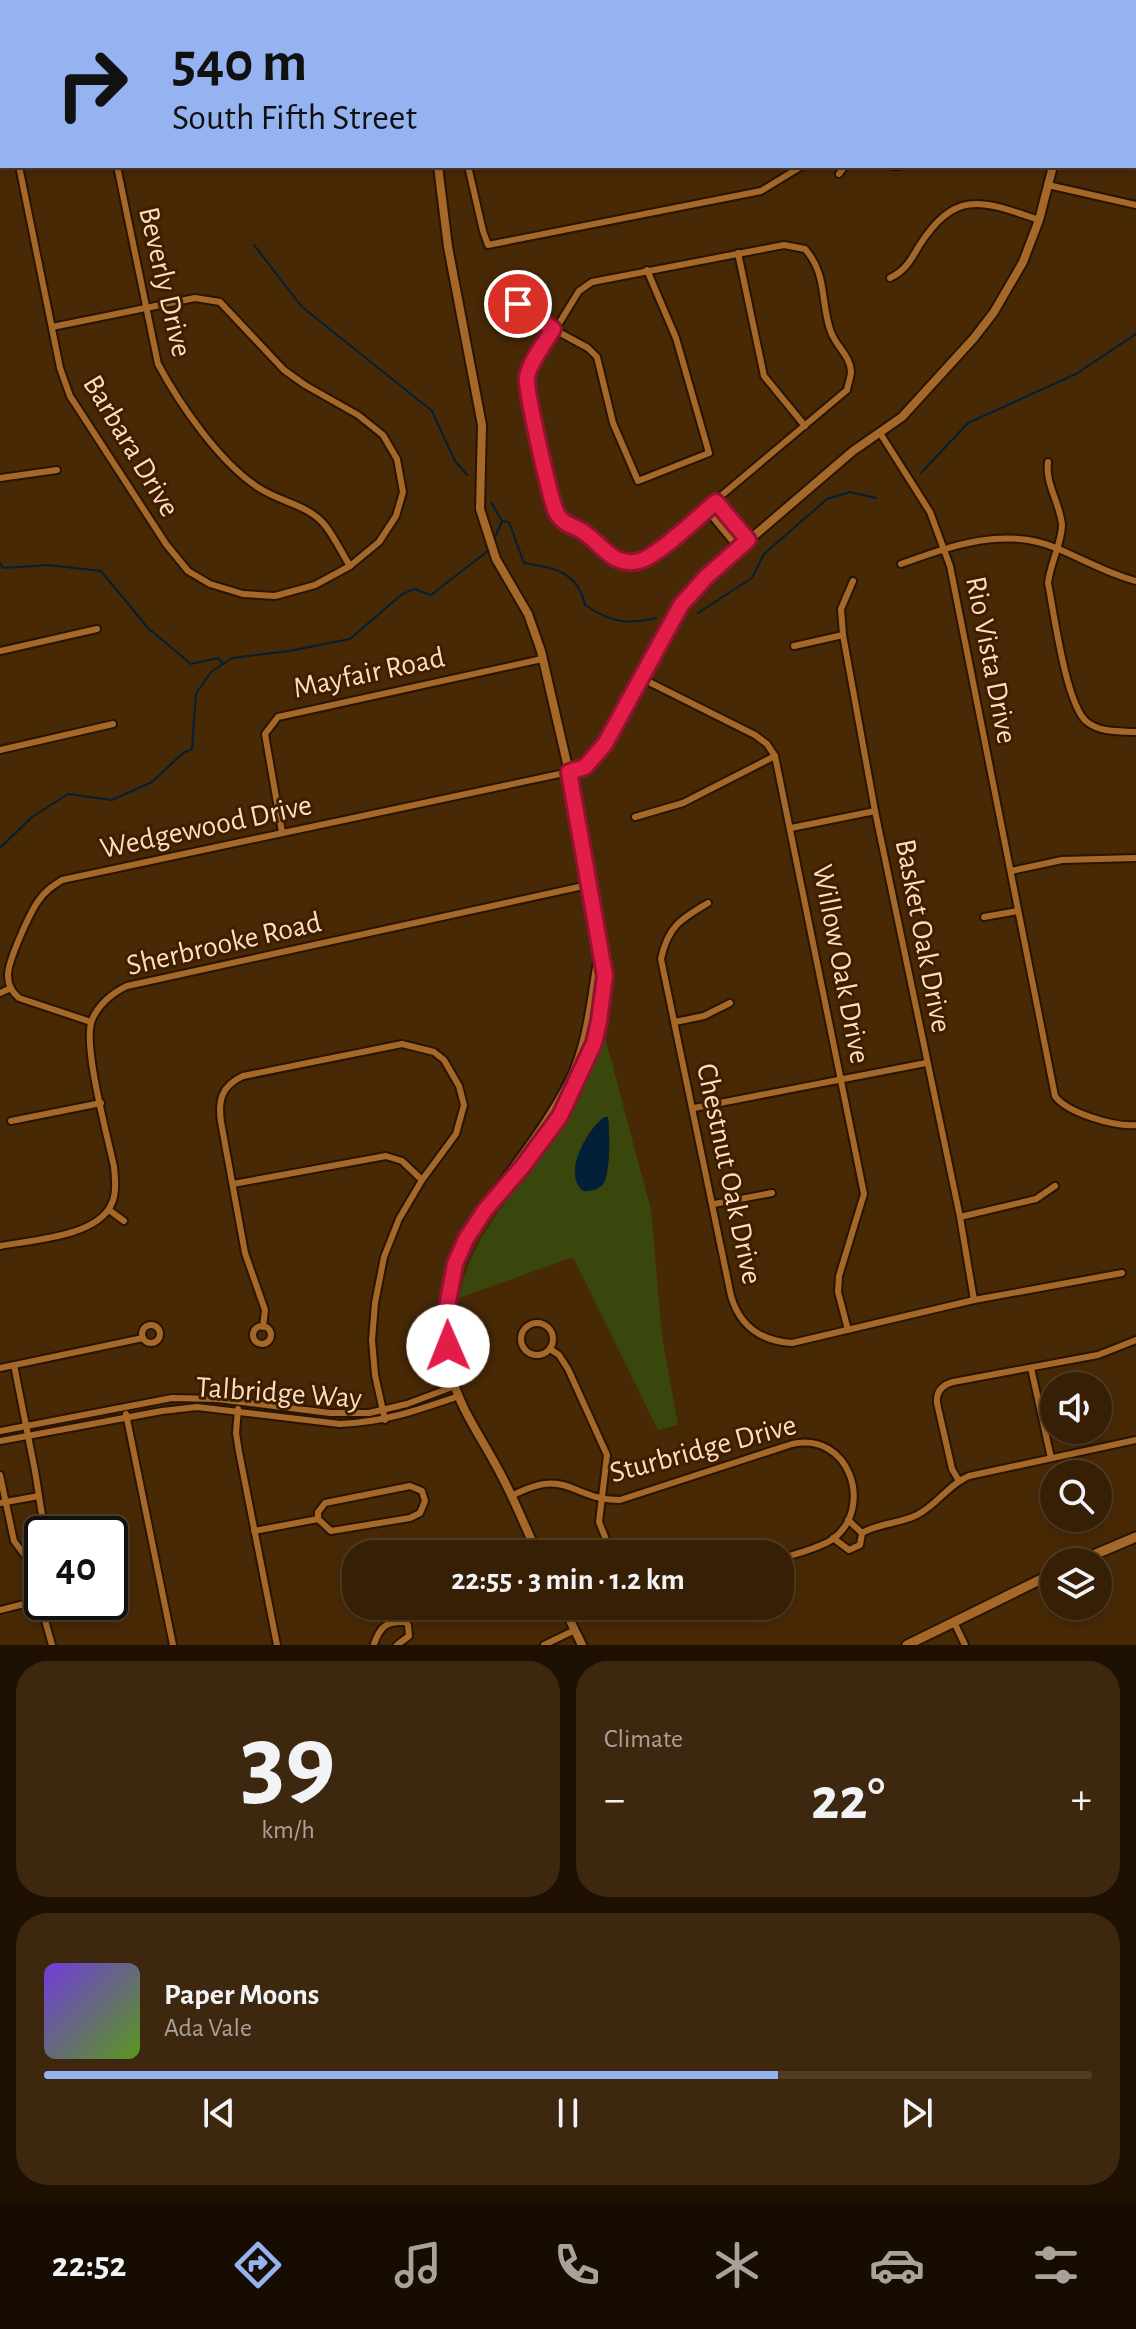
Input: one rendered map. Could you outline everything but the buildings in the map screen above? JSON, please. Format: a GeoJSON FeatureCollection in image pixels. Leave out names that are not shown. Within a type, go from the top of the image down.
{"type":"FeatureCollection","features":[{"type":"Feature","properties":{"kind":"main road"},"geometry":{"type":"LineString","coordinates":[[1110,1548],[1136,1537]]}},
{"type":"Feature","properties":{"kind":"main road"},"geometry":{"type":"LineString","coordinates":[[907,1645],[1040,1580]]}},
{"type":"Feature","properties":{"kind":"street","name":"Barbara Drive"},"geometry":{"type":"LineString","coordinates":[[19,168],[60,368],[70,396],[166,544],[188,571],[210,584],[243,594],[275,596],[315,585],[350,566],[379,542],[396,516],[403,492],[397,459],[383,435],[358,415],[284,370],[220,302],[195,298],[52,327]]}},
{"type":"Feature","properties":{"kind":"street","name":"Beverly Drive"},"geometry":{"type":"LineString","coordinates":[[117,168],[158,364],[172,390],[230,466],[260,490],[295,505],[322,522],[350,566]]}},
{"type":"Feature","properties":{"kind":"street"},"geometry":{"type":"LineString","coordinates":[[438,168],[448,247],[482,425],[480,509],[502,569],[528,614],[542,659],[569,772],[605,976],[594,1043],[576,1087],[542,1142],[485,1210],[455,1264],[445,1318],[451,1374],[457,1391],[531,1540]]}},
{"type":"Feature","properties":{"kind":"street"},"geometry":{"type":"LineString","coordinates":[[469,168],[488,245],[761,191],[799,168]]}},
{"type":"Feature","properties":{"kind":"street"},"geometry":{"type":"LineString","coordinates":[[839,174],[844,168]]}},
{"type":"Feature","properties":{"kind":"street"},"geometry":{"type":"LineString","coordinates":[[569,772],[591,762],[605,744],[681,605],[707,576],[853,451],[910,409],[994,312],[1023,262],[1039,220],[1052,168]]}},
{"type":"Feature","properties":{"kind":"street"},"geometry":{"type":"LineString","coordinates":[[1048,185],[1136,205]]}},
{"type":"Feature","properties":{"kind":"street"},"geometry":{"type":"LineString","coordinates":[[890,278],[900,274],[907,266],[931,227],[954,209],[987,204],[1039,220]]}},
{"type":"Feature","properties":{"kind":"street"},"geometry":{"type":"LineString","coordinates":[[784,245],[805,249],[819,270],[829,328],[836,344],[845,353],[851,371],[847,390],[653,553],[640,561],[627,562],[607,553],[582,531],[567,525],[559,517],[549,492],[527,380],[553,329],[584,286],[600,280],[738,253],[784,245]]}},
{"type":"Feature","properties":{"kind":"street"},"geometry":{"type":"LineString","coordinates":[[738,253],[764,376],[805,426]]}},
{"type":"Feature","properties":{"kind":"street"},"geometry":{"type":"LineString","coordinates":[[518,304],[553,329],[588,348],[597,357],[613,423],[638,481],[709,453],[676,338],[647,270]]}},
{"type":"Feature","properties":{"kind":"street","name":"Rio Vista Drive"},"geometry":{"type":"LineString","coordinates":[[880,433],[930,512],[954,585],[1055,1096],[1060,1103],[1073,1110],[1126,1126],[1136,1125]]}},
{"type":"Feature","properties":{"kind":"street"},"geometry":{"type":"LineString","coordinates":[[1048,462],[1049,482],[1062,534],[1048,583],[1072,698],[1077,711],[1088,723],[1104,731],[1136,732]]}},
{"type":"Feature","properties":{"kind":"street"},"geometry":{"type":"LineString","coordinates":[[0,478],[57,470]]}},
{"type":"Feature","properties":{"kind":"street"},"geometry":{"type":"LineString","coordinates":[[716,502],[748,540]]}},
{"type":"Feature","properties":{"kind":"street"},"geometry":{"type":"LineString","coordinates":[[707,510],[739,549]]}},
{"type":"Feature","properties":{"kind":"street"},"geometry":{"type":"LineString","coordinates":[[901,564],[944,548],[1015,537],[1056,548],[1122,578],[1136,581]]}},
{"type":"Feature","properties":{"kind":"street","name":"Basket Oak Drive"},"geometry":{"type":"LineString","coordinates":[[853,581],[841,609],[843,635],[875,811],[960,1217],[974,1300]]}},
{"type":"Feature","properties":{"kind":"street"},"geometry":{"type":"LineString","coordinates":[[0,651],[97,629]]}},
{"type":"Feature","properties":{"kind":"street"},"geometry":{"type":"LineString","coordinates":[[794,646],[843,635]]}},
{"type":"Feature","properties":{"kind":"street","name":"Mayfair Road"},"geometry":{"type":"LineString","coordinates":[[282,832],[265,734],[278,717],[542,659]]}},
{"type":"Feature","properties":{"kind":"street"},"geometry":{"type":"LineString","coordinates":[[635,817],[683,803],[775,756],[767,744],[755,735],[643,679]]}},
{"type":"Feature","properties":{"kind":"street"},"geometry":{"type":"LineString","coordinates":[[1080,733],[1088,723]]}},
{"type":"Feature","properties":{"kind":"street"},"geometry":{"type":"LineString","coordinates":[[0,750],[113,724]]}},
{"type":"Feature","properties":{"kind":"street","name":"Willow Oak Drive"},"geometry":{"type":"LineString","coordinates":[[775,756],[864,1194],[839,1276],[838,1292],[848,1330]]}},
{"type":"Feature","properties":{"kind":"street","name":"Wedgewood Drive"},"geometry":{"type":"LineString","coordinates":[[11,988],[8,971],[26,923],[43,895],[62,880],[569,772]]}},
{"type":"Feature","properties":{"kind":"street"},"geometry":{"type":"LineString","coordinates":[[791,828],[875,811]]}},
{"type":"Feature","properties":{"kind":"street"},"geometry":{"type":"LineString","coordinates":[[1011,871],[1062,860],[1136,858]]}},
{"type":"Feature","properties":{"kind":"street","name":"Sherbrooke Road"},"geometry":{"type":"LineString","coordinates":[[91,1022],[103,1003],[127,986],[588,885]]}},
{"type":"Feature","properties":{"kind":"street","name":"Chestnut Oak Drive"},"geometry":{"type":"LineString","coordinates":[[708,903],[681,919],[668,933],[661,959],[734,1307],[749,1329],[762,1337],[792,1343],[974,1300],[1122,1273]]}},
{"type":"Feature","properties":{"kind":"street"},"geometry":{"type":"LineString","coordinates":[[984,917],[1018,911]]}},
{"type":"Feature","properties":{"kind":"street"},"geometry":{"type":"LineString","coordinates":[[0,993],[11,988],[19,998],[91,1022],[90,1045],[114,1167],[114,1199],[100,1220],[85,1228],[0,1246]]}},
{"type":"Feature","properties":{"kind":"street"},"geometry":{"type":"LineString","coordinates":[[675,1022],[704,1016],[730,1003]]}},
{"type":"Feature","properties":{"kind":"street"},"geometry":{"type":"LineString","coordinates":[[263,1327],[265,1310],[245,1253],[219,1104],[223,1092],[243,1076],[402,1044],[434,1052],[444,1060],[459,1086],[464,1105],[456,1134],[422,1180],[399,1219],[384,1257],[372,1340],[385,1420]]}},
{"type":"Feature","properties":{"kind":"street"},"geometry":{"type":"LineString","coordinates":[[694,1108],[926,1063]]}},
{"type":"Feature","properties":{"kind":"street"},"geometry":{"type":"LineString","coordinates":[[11,1121],[101,1103]]}},
{"type":"Feature","properties":{"kind":"street"},"geometry":{"type":"LineString","coordinates":[[233,1184],[386,1156],[402,1161],[422,1180]]}},
{"type":"Feature","properties":{"kind":"street"},"geometry":{"type":"LineString","coordinates":[[960,1217],[1036,1199],[1055,1186]]}},
{"type":"Feature","properties":{"kind":"street"},"geometry":{"type":"LineString","coordinates":[[714,1204],[772,1193]]}},
{"type":"Feature","properties":{"kind":"street"},"geometry":{"type":"LineString","coordinates":[[109,1210],[124,1221]]}},
{"type":"Feature","properties":{"kind":"street"},"geometry":{"type":"LineString","coordinates":[[533,1323],[547,1326],[554,1338],[550,1349],[541,1355],[528,1353],[521,1342],[525,1328],[533,1323]]}},
{"type":"Feature","properties":{"kind":"street"},"geometry":{"type":"LineString","coordinates":[[0,1368],[143,1338]]}},
{"type":"Feature","properties":{"kind":"street"},"geometry":{"type":"LineString","coordinates":[[959,1481],[952,1469],[937,1403],[939,1390],[950,1383],[1098,1355],[1136,1340]]}},
{"type":"Feature","properties":{"kind":"street"},"geometry":{"type":"LineString","coordinates":[[550,1349],[559,1355],[568,1369],[605,1448],[607,1471],[602,1499]]}},
{"type":"Feature","properties":{"kind":"street"},"geometry":{"type":"LineString","coordinates":[[14,1365],[42,1516]]}},
{"type":"Feature","properties":{"kind":"street"},"geometry":{"type":"LineString","coordinates":[[1031,1368],[1051,1458]]}},
{"type":"Feature","properties":{"kind":"street","name":"Talbridge Way"},"geometry":{"type":"LineString","coordinates":[[0,1431],[172,1398],[195,1397],[330,1413],[369,1413],[457,1391]]}},
{"type":"Feature","properties":{"kind":"street","name":"Talbridge Way"},"geometry":{"type":"LineString","coordinates":[[0,1441],[197,1407],[340,1424],[385,1420],[457,1391]]}},
{"type":"Feature","properties":{"kind":"street"},"geometry":{"type":"LineString","coordinates":[[240,1402],[236,1433],[277,1645]]}},
{"type":"Feature","properties":{"kind":"street"},"geometry":{"type":"LineString","coordinates":[[124,1407],[173,1645]]}},
{"type":"Feature","properties":{"kind":"street"},"geometry":{"type":"LineString","coordinates":[[862,1533],[922,1513],[969,1476],[1136,1440]]}},
{"type":"Feature","properties":{"kind":"street","name":"Sturbridge Drive"},"geometry":{"type":"LineString","coordinates":[[511,1496],[537,1484],[556,1482],[602,1499],[629,1498],[809,1441],[827,1446],[845,1463],[853,1491],[848,1520]]}},
{"type":"Feature","properties":{"kind":"street"},"geometry":{"type":"LineString","coordinates":[[0,1475],[3,1502],[14,1541],[24,1554]]}},
{"type":"Feature","properties":{"kind":"street"},"geometry":{"type":"LineString","coordinates":[[410,1486],[422,1491],[425,1501],[420,1513],[410,1518],[331,1531],[318,1519],[318,1512],[325,1503],[410,1486]]}},
{"type":"Feature","properties":{"kind":"street"},"geometry":{"type":"LineString","coordinates":[[3,1502],[39,1496]]}},
{"type":"Feature","properties":{"kind":"street","name":"Sturbridge Drive"},"geometry":{"type":"LineString","coordinates":[[602,1499],[599,1522],[606,1540]]}},
{"type":"Feature","properties":{"kind":"street"},"geometry":{"type":"LineString","coordinates":[[254,1531],[318,1519]]}},
{"type":"Feature","properties":{"kind":"street"},"geometry":{"type":"LineString","coordinates":[[794,1553],[833,1538],[848,1520],[862,1533]]}},
{"type":"Feature","properties":{"kind":"street"},"geometry":{"type":"LineString","coordinates":[[833,1538],[849,1550],[860,1545],[862,1533]]}},
{"type":"Feature","properties":{"kind":"street"},"geometry":{"type":"LineString","coordinates":[[0,1610],[24,1604]]}},
{"type":"Feature","properties":{"kind":"street"},"geometry":{"type":"LineString","coordinates":[[45,1620],[52,1645]]}},
{"type":"Feature","properties":{"kind":"street"},"geometry":{"type":"LineString","coordinates":[[570,1620],[582,1645]]}},
{"type":"Feature","properties":{"kind":"street"},"geometry":{"type":"LineString","coordinates":[[374,1645],[380,1628],[405,1622],[409,1636],[397,1645]]}},
{"type":"Feature","properties":{"kind":"street"},"geometry":{"type":"LineString","coordinates":[[954,1622],[965,1645]]}},
{"type":"Feature","properties":{"kind":"street"},"geometry":{"type":"LineString","coordinates":[[544,1645],[575,1630]]}},
{"type":"Feature","properties":{"kind":"green space"},"geometry":{"type":"Polygon","coordinates":[[[605,1037],[651,1210],[662,1337],[678,1425],[658,1430],[573,1257],[459,1298],[476,1249],[489,1226],[567,1121],[605,1037]]]}},
{"type":"Feature","properties":{"kind":"water"},"geometry":{"type":"Polygon","coordinates":[[[604,1117],[608,1117],[609,1140],[605,1181],[598,1188],[583,1191],[577,1184],[575,1174],[579,1153],[590,1132],[604,1117]]]}},
{"type":"Feature","properties":{"kind":"waterway"},"geometry":{"type":"LineString","coordinates":[[254,245],[302,307],[432,411],[455,461],[467,475]]}},
{"type":"Feature","properties":{"kind":"waterway"},"geometry":{"type":"LineString","coordinates":[[921,473],[968,423],[1076,374],[1136,334]]}},
{"type":"Feature","properties":{"kind":"waterway"},"geometry":{"type":"LineString","coordinates":[[698,613],[752,578],[764,554],[827,499],[850,492],[876,498]]}},
{"type":"Feature","properties":{"kind":"waterway"},"geometry":{"type":"LineString","coordinates":[[491,502],[502,521]]}},
{"type":"Feature","properties":{"kind":"waterway"},"geometry":{"type":"LineString","coordinates":[[494,540],[502,521],[509,522],[524,563],[564,574],[577,585],[585,605],[619,620],[656,618]]}},
{"type":"Feature","properties":{"kind":"waterway"},"geometry":{"type":"LineString","coordinates":[[0,848],[32,817],[68,794],[112,800],[152,782],[183,753],[192,749],[196,694],[211,672],[232,658],[350,639],[401,595],[414,589],[431,595],[489,550]]}},
{"type":"Feature","properties":{"kind":"waterway"},"geometry":{"type":"LineString","coordinates":[[0,563],[3,568],[48,565],[101,571],[148,628],[191,664],[218,658],[223,664]]}},
{"type":"Feature","properties":{"kind":"route"},"geometry":{"type":"LineString","coordinates":[[448,1346],[445,1318],[455,1264],[466,1239],[485,1210],[560,1116],[576,1087],[594,1043],[599,1021],[605,976],[569,772],[585,767],[605,744],[681,605],[707,576],[748,540],[716,502],[653,553],[640,561],[627,562],[607,553],[582,531],[567,525],[559,517],[549,492],[527,387],[528,374],[553,329],[518,304]]}}]}
